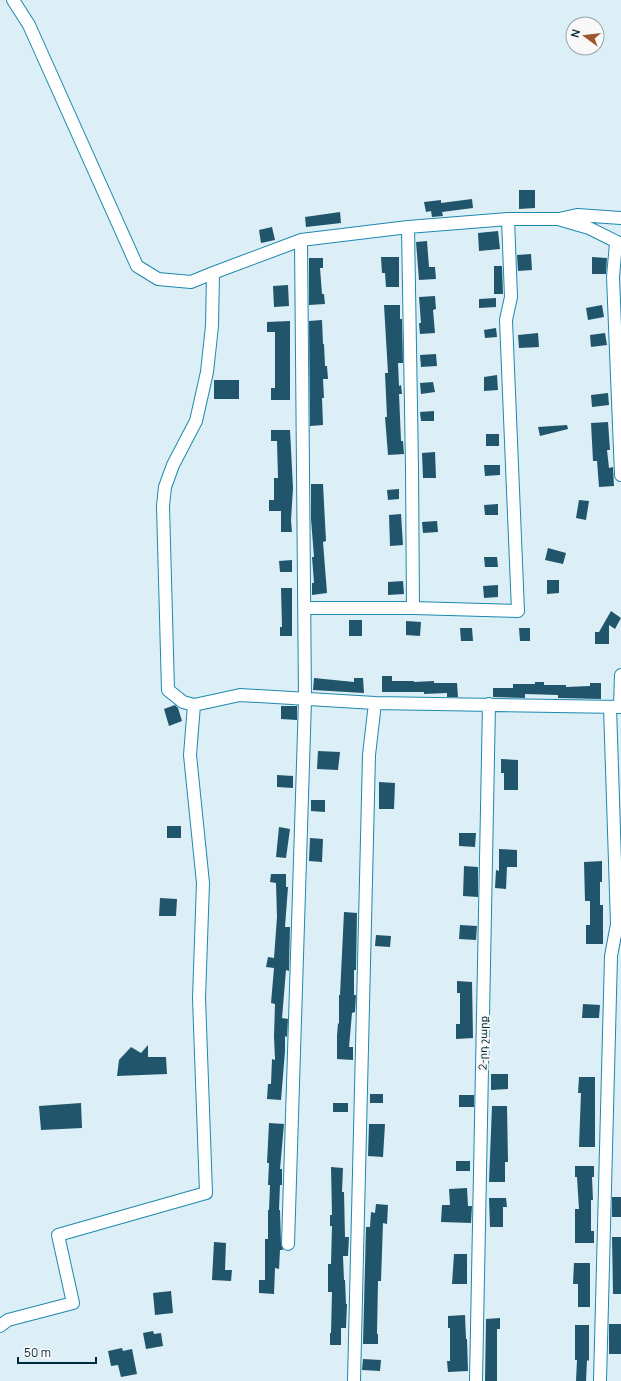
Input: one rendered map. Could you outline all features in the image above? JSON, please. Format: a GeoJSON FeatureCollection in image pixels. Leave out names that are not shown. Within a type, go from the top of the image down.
{"type":"FeatureCollection","features":[{"type":"Feature","properties":{"kind":"street"},"geometry":{"type":"LineString","coordinates":[[12,0],[29,25],[137,266],[158,278],[191,282],[301,240],[408,227],[508,219],[558,219],[577,215],[621,218]]}},
{"type":"Feature","properties":{"kind":"street"},"geometry":{"type":"LineString","coordinates":[[305,608],[413,608],[518,611],[506,320],[511,297],[508,219]]}},
{"type":"Feature","properties":{"kind":"street"},"geometry":{"type":"LineString","coordinates":[[558,219],[589,228],[618,243],[613,277],[621,475]]}},
{"type":"Feature","properties":{"kind":"street"},"geometry":{"type":"LineString","coordinates":[[408,227],[413,608]]}},
{"type":"Feature","properties":{"kind":"street"},"geometry":{"type":"LineString","coordinates":[[288,1244],[304,700],[305,608],[301,240]]}},
{"type":"Feature","properties":{"kind":"street"},"geometry":{"type":"LineString","coordinates":[[213,273],[212,326],[207,372],[196,421],[173,464],[165,487],[163,506],[168,690],[183,702],[194,705],[240,695],[304,700],[375,703],[617,707]]}},
{"type":"Feature","properties":{"kind":"street"},"geometry":{"type":"LineString","coordinates":[[600,1381],[611,956],[617,924],[617,707],[621,675]]}},
{"type":"Feature","properties":{"kind":"street"},"geometry":{"type":"LineString","coordinates":[[354,1381],[369,755],[375,703]]}},
{"type":"Feature","properties":{"kind":"street","name":"2-րդ շարք"},"geometry":{"type":"LineString","coordinates":[[476,1381],[489,704]]}},
{"type":"Feature","properties":{"kind":"street"},"geometry":{"type":"LineString","coordinates":[[0,1326],[8,1320],[73,1303],[58,1235],[206,1194],[199,998],[203,883],[190,755],[194,705]]}},
{"type":"Feature","properties":{"kind":"building"},"geometry":{"type":"Polygon","coordinates":[[[519,190],[535,190],[535,208],[519,209],[519,190]]]}},
{"type":"Feature","properties":{"kind":"building"},"geometry":{"type":"Polygon","coordinates":[[[472,199],[473,208],[442,212],[443,216],[432,217],[431,211],[426,212],[424,202],[441,200],[441,203],[472,199]]]}},
{"type":"Feature","properties":{"kind":"building"},"geometry":{"type":"Polygon","coordinates":[[[340,212],[341,223],[306,227],[305,217],[340,212]]]}},
{"type":"Feature","properties":{"kind":"building"},"geometry":{"type":"Polygon","coordinates":[[[272,227],[275,240],[261,243],[259,230],[272,227]]]}},
{"type":"Feature","properties":{"kind":"building"},"geometry":{"type":"Polygon","coordinates":[[[498,231],[500,249],[479,251],[478,233],[498,231]]]}},
{"type":"Feature","properties":{"kind":"building"},"geometry":{"type":"Polygon","coordinates":[[[427,241],[429,267],[435,267],[436,279],[419,280],[416,242],[427,241]]]}},
{"type":"Feature","properties":{"kind":"building"},"geometry":{"type":"Polygon","coordinates":[[[531,254],[532,270],[518,271],[517,255],[531,254]]]}},
{"type":"Feature","properties":{"kind":"building"},"geometry":{"type":"Polygon","coordinates":[[[381,257],[399,257],[399,287],[386,287],[385,273],[382,273],[381,257]]]}},
{"type":"Feature","properties":{"kind":"building"},"geometry":{"type":"Polygon","coordinates":[[[592,257],[607,258],[606,274],[592,274],[592,257]]]}},
{"type":"Feature","properties":{"kind":"building"},"geometry":{"type":"Polygon","coordinates":[[[309,258],[323,258],[323,268],[320,268],[322,294],[324,294],[325,304],[309,305],[309,258]]]}},
{"type":"Feature","properties":{"kind":"building"},"geometry":{"type":"Polygon","coordinates":[[[494,266],[502,266],[503,294],[494,294],[494,266]]]}},
{"type":"Feature","properties":{"kind":"building"},"geometry":{"type":"Polygon","coordinates":[[[288,285],[289,306],[274,307],[273,286],[288,285]]]}},
{"type":"Feature","properties":{"kind":"building"},"geometry":{"type":"Polygon","coordinates":[[[435,296],[436,309],[433,310],[435,333],[420,334],[419,323],[421,323],[419,297],[435,296]]]}},
{"type":"Feature","properties":{"kind":"building"},"geometry":{"type":"Polygon","coordinates":[[[496,298],[496,307],[479,308],[479,299],[496,298]]]}},
{"type":"Feature","properties":{"kind":"building"},"geometry":{"type":"Polygon","coordinates":[[[384,305],[400,305],[400,319],[402,319],[403,363],[398,363],[399,386],[401,385],[402,394],[399,394],[401,441],[403,441],[404,454],[388,455],[385,417],[387,417],[385,373],[388,373],[384,305]]]}},
{"type":"Feature","properties":{"kind":"building"},"geometry":{"type":"Polygon","coordinates":[[[602,305],[604,317],[588,320],[586,308],[602,305]]]}},
{"type":"Feature","properties":{"kind":"building"},"geometry":{"type":"Polygon","coordinates":[[[322,320],[325,366],[327,366],[328,379],[323,379],[323,425],[310,426],[309,321],[322,320]]]}},
{"type":"Feature","properties":{"kind":"building"},"geometry":{"type":"Polygon","coordinates":[[[290,321],[290,400],[271,400],[271,388],[275,388],[275,332],[267,332],[267,322],[290,321]]]}},
{"type":"Feature","properties":{"kind":"building"},"geometry":{"type":"Polygon","coordinates":[[[496,328],[497,337],[485,338],[484,330],[496,328]]]}},
{"type":"Feature","properties":{"kind":"building"},"geometry":{"type":"Polygon","coordinates":[[[538,333],[539,347],[519,348],[518,335],[538,333]]]}},
{"type":"Feature","properties":{"kind":"building"},"geometry":{"type":"Polygon","coordinates":[[[605,333],[607,345],[591,347],[590,335],[605,333]]]}},
{"type":"Feature","properties":{"kind":"building"},"geometry":{"type":"Polygon","coordinates":[[[436,354],[437,366],[421,367],[420,355],[436,354]]]}},
{"type":"Feature","properties":{"kind":"building"},"geometry":{"type":"Polygon","coordinates":[[[497,375],[498,390],[484,391],[484,377],[497,375]]]}},
{"type":"Feature","properties":{"kind":"building"},"geometry":{"type":"Polygon","coordinates":[[[214,380],[239,380],[239,399],[214,399],[214,380]]]}},
{"type":"Feature","properties":{"kind":"building"},"geometry":{"type":"Polygon","coordinates":[[[433,382],[435,392],[421,394],[420,383],[433,382]]]}},
{"type":"Feature","properties":{"kind":"building"},"geometry":{"type":"Polygon","coordinates":[[[608,393],[609,405],[592,407],[591,395],[608,393]]]}},
{"type":"Feature","properties":{"kind":"building"},"geometry":{"type":"Polygon","coordinates":[[[434,411],[434,421],[421,421],[420,412],[434,411]]]}},
{"type":"Feature","properties":{"kind":"building"},"geometry":{"type":"Polygon","coordinates":[[[608,422],[610,450],[607,450],[609,468],[613,467],[614,486],[599,487],[597,461],[593,461],[591,423],[608,422]]]}},
{"type":"Feature","properties":{"kind":"building"},"geometry":{"type":"Polygon","coordinates":[[[567,425],[568,429],[540,436],[538,427],[567,425]]]}},
{"type":"Feature","properties":{"kind":"building"},"geometry":{"type":"Polygon","coordinates":[[[271,430],[290,430],[293,488],[291,520],[292,532],[281,532],[281,511],[269,511],[269,500],[274,500],[274,478],[278,478],[277,441],[271,441],[271,430]]]}},
{"type":"Feature","properties":{"kind":"building"},"geometry":{"type":"Polygon","coordinates":[[[486,434],[499,434],[499,446],[486,446],[486,434]]]}},
{"type":"Feature","properties":{"kind":"building"},"geometry":{"type":"Polygon","coordinates":[[[435,452],[436,478],[423,478],[422,453],[435,452]]]}},
{"type":"Feature","properties":{"kind":"building"},"geometry":{"type":"Polygon","coordinates":[[[484,465],[500,465],[500,475],[485,476],[484,465]]]}},
{"type":"Feature","properties":{"kind":"building"},"geometry":{"type":"Polygon","coordinates":[[[311,484],[323,484],[326,541],[323,542],[327,593],[312,595],[312,583],[314,583],[312,557],[314,557],[311,519],[311,484]]]}},
{"type":"Feature","properties":{"kind":"building"},"geometry":{"type":"Polygon","coordinates":[[[399,489],[399,499],[388,500],[387,490],[399,489]]]}},
{"type":"Feature","properties":{"kind":"building"},"geometry":{"type":"Polygon","coordinates":[[[579,500],[589,501],[586,520],[576,518],[579,500]]]}},
{"type":"Feature","properties":{"kind":"building"},"geometry":{"type":"Polygon","coordinates":[[[498,504],[498,515],[485,515],[484,505],[498,504]]]}},
{"type":"Feature","properties":{"kind":"building"},"geometry":{"type":"Polygon","coordinates":[[[401,514],[403,545],[390,546],[389,515],[401,514]]]}},
{"type":"Feature","properties":{"kind":"building"},"geometry":{"type":"Polygon","coordinates":[[[437,521],[438,532],[423,533],[422,522],[437,521]]]}},
{"type":"Feature","properties":{"kind":"building"},"geometry":{"type":"Polygon","coordinates":[[[548,548],[566,553],[563,564],[545,560],[548,548]]]}},
{"type":"Feature","properties":{"kind":"building"},"geometry":{"type":"Polygon","coordinates":[[[484,557],[497,557],[498,567],[485,567],[484,557]]]}},
{"type":"Feature","properties":{"kind":"building"},"geometry":{"type":"Polygon","coordinates":[[[292,560],[292,572],[280,572],[279,561],[292,560]]]}},
{"type":"Feature","properties":{"kind":"building"},"geometry":{"type":"Polygon","coordinates":[[[547,580],[559,580],[559,593],[547,594],[547,580]]]}},
{"type":"Feature","properties":{"kind":"building"},"geometry":{"type":"Polygon","coordinates":[[[403,581],[404,594],[388,595],[388,582],[403,581]]]}},
{"type":"Feature","properties":{"kind":"building"},"geometry":{"type":"Polygon","coordinates":[[[498,585],[498,597],[484,598],[483,586],[498,585]]]}},
{"type":"Feature","properties":{"kind":"building"},"geometry":{"type":"Polygon","coordinates":[[[281,588],[292,588],[292,636],[280,636],[280,627],[282,627],[281,588]]]}},
{"type":"Feature","properties":{"kind":"building"},"geometry":{"type":"Polygon","coordinates":[[[611,611],[621,618],[615,629],[609,625],[609,644],[595,644],[595,632],[599,632],[611,611]]]}},
{"type":"Feature","properties":{"kind":"building"},"geometry":{"type":"Polygon","coordinates":[[[349,620],[362,620],[362,636],[349,636],[349,620]]]}},
{"type":"Feature","properties":{"kind":"building"},"geometry":{"type":"Polygon","coordinates":[[[406,621],[421,622],[420,636],[406,635],[406,621]]]}},
{"type":"Feature","properties":{"kind":"building"},"geometry":{"type":"Polygon","coordinates":[[[460,628],[472,628],[473,641],[461,641],[460,628]]]}},
{"type":"Feature","properties":{"kind":"building"},"geometry":{"type":"Polygon","coordinates":[[[519,628],[530,628],[530,641],[520,641],[519,628]]]}},
{"type":"Feature","properties":{"kind":"building"},"geometry":{"type":"Polygon","coordinates":[[[382,676],[392,676],[392,681],[434,681],[434,683],[457,683],[458,697],[447,697],[447,693],[424,694],[424,692],[382,692],[382,676]]]}},
{"type":"Feature","properties":{"kind":"building"},"geometry":{"type":"Polygon","coordinates":[[[314,678],[354,682],[354,678],[363,678],[364,693],[313,690],[314,678]]]}},
{"type":"Feature","properties":{"kind":"building"},"geometry":{"type":"Polygon","coordinates":[[[535,682],[544,682],[544,685],[566,685],[566,687],[590,686],[590,683],[601,683],[601,699],[558,698],[558,695],[525,694],[525,698],[493,697],[493,688],[513,688],[513,684],[535,684],[535,682]]]}},
{"type":"Feature","properties":{"kind":"building"},"geometry":{"type":"Polygon","coordinates":[[[175,705],[178,708],[182,721],[169,726],[164,709],[175,705]]]}},
{"type":"Feature","properties":{"kind":"building"},"geometry":{"type":"Polygon","coordinates":[[[281,706],[297,706],[297,720],[281,719],[281,706]]]}},
{"type":"Feature","properties":{"kind":"building"},"geometry":{"type":"Polygon","coordinates":[[[318,751],[340,752],[338,770],[317,769],[318,751]]]}},
{"type":"Feature","properties":{"kind":"building"},"geometry":{"type":"Polygon","coordinates":[[[501,759],[518,760],[518,790],[504,790],[504,773],[501,773],[501,759]]]}},
{"type":"Feature","properties":{"kind":"building"},"geometry":{"type":"Polygon","coordinates":[[[277,775],[293,776],[293,788],[277,787],[277,775]]]}},
{"type":"Feature","properties":{"kind":"building"},"geometry":{"type":"Polygon","coordinates":[[[379,782],[395,783],[394,809],[379,809],[379,782]]]}},
{"type":"Feature","properties":{"kind":"building"},"geometry":{"type":"Polygon","coordinates":[[[311,800],[325,800],[325,812],[311,811],[311,800]]]}},
{"type":"Feature","properties":{"kind":"building"},"geometry":{"type":"Polygon","coordinates":[[[167,826],[181,826],[181,838],[167,838],[167,826]]]}},
{"type":"Feature","properties":{"kind":"building"},"geometry":{"type":"Polygon","coordinates":[[[279,827],[290,829],[286,858],[276,857],[279,827]]]}},
{"type":"Feature","properties":{"kind":"building"},"geometry":{"type":"Polygon","coordinates":[[[459,833],[476,833],[475,847],[459,846],[459,833]]]}},
{"type":"Feature","properties":{"kind":"building"},"geometry":{"type":"Polygon","coordinates":[[[310,838],[323,839],[322,862],[309,861],[310,838]]]}},
{"type":"Feature","properties":{"kind":"building"},"geometry":{"type":"Polygon","coordinates":[[[499,849],[517,850],[517,867],[507,867],[506,889],[495,888],[496,870],[499,871],[499,849]]]}},
{"type":"Feature","properties":{"kind":"building"},"geometry":{"type":"Polygon","coordinates":[[[602,861],[600,905],[603,905],[603,944],[586,944],[586,925],[590,925],[590,901],[585,901],[584,862],[602,861]]]}},
{"type":"Feature","properties":{"kind":"building"},"geometry":{"type":"Polygon","coordinates":[[[464,866],[478,867],[478,897],[463,896],[464,866]]]}},
{"type":"Feature","properties":{"kind":"building"},"geometry":{"type":"Polygon","coordinates":[[[271,874],[286,874],[286,887],[288,887],[285,927],[290,927],[289,971],[286,970],[282,1018],[288,1019],[287,1037],[285,1036],[281,1100],[267,1099],[268,1084],[271,1084],[272,1059],[275,1060],[275,1004],[271,1003],[274,968],[266,967],[268,957],[274,958],[277,917],[276,883],[270,882],[271,874]]]}},
{"type":"Feature","properties":{"kind":"building"},"geometry":{"type":"Polygon","coordinates":[[[160,898],[177,899],[176,916],[159,916],[160,898]]]}},
{"type":"Feature","properties":{"kind":"building"},"geometry":{"type":"Polygon","coordinates":[[[344,912],[357,913],[356,970],[354,970],[354,995],[356,995],[355,1012],[352,1013],[349,1047],[353,1047],[353,1060],[337,1059],[344,912]]]}},
{"type":"Feature","properties":{"kind":"building"},"geometry":{"type":"Polygon","coordinates":[[[460,925],[477,926],[476,940],[459,939],[460,925]]]}},
{"type":"Feature","properties":{"kind":"building"},"geometry":{"type":"Polygon","coordinates":[[[376,935],[391,936],[390,947],[375,946],[376,935]]]}},
{"type":"Feature","properties":{"kind":"building"},"geometry":{"type":"Polygon","coordinates":[[[457,981],[472,982],[473,1038],[456,1039],[456,1024],[460,1024],[460,993],[457,993],[457,981]]]}},
{"type":"Feature","properties":{"kind":"building"},"geometry":{"type":"Polygon","coordinates":[[[583,1004],[600,1005],[599,1018],[582,1018],[583,1004]]]}},
{"type":"Feature","properties":{"kind":"building"},"geometry":{"type":"Polygon","coordinates":[[[148,1045],[148,1057],[166,1057],[167,1074],[117,1076],[119,1060],[131,1047],[141,1053],[148,1045]]]}},
{"type":"Feature","properties":{"kind":"building"},"geometry":{"type":"Polygon","coordinates":[[[491,1074],[508,1074],[508,1089],[491,1090],[491,1074]]]}},
{"type":"Feature","properties":{"kind":"building"},"geometry":{"type":"Polygon","coordinates":[[[579,1077],[595,1077],[595,1147],[579,1147],[581,1093],[578,1093],[579,1077]]]}},
{"type":"Feature","properties":{"kind":"building"},"geometry":{"type":"Polygon","coordinates":[[[370,1094],[383,1094],[383,1103],[370,1103],[370,1094]]]}},
{"type":"Feature","properties":{"kind":"building"},"geometry":{"type":"Polygon","coordinates":[[[459,1095],[474,1095],[474,1107],[459,1107],[459,1095]]]}},
{"type":"Feature","properties":{"kind":"building"},"geometry":{"type":"Polygon","coordinates":[[[81,1103],[82,1128],[41,1130],[39,1106],[81,1103]]]}},
{"type":"Feature","properties":{"kind":"building"},"geometry":{"type":"Polygon","coordinates":[[[333,1103],[348,1103],[348,1112],[333,1112],[333,1103]]]}},
{"type":"Feature","properties":{"kind":"building"},"geometry":{"type":"Polygon","coordinates":[[[492,1106],[507,1106],[508,1162],[505,1162],[505,1182],[489,1182],[492,1106]]]}},
{"type":"Feature","properties":{"kind":"building"},"geometry":{"type":"Polygon","coordinates":[[[269,1123],[284,1124],[280,1169],[282,1169],[282,1185],[280,1185],[279,1210],[281,1244],[283,1250],[280,1250],[279,1269],[275,1268],[274,1294],[259,1293],[259,1280],[265,1280],[265,1239],[268,1239],[270,1185],[268,1185],[269,1163],[267,1163],[269,1123]]]}},
{"type":"Feature","properties":{"kind":"building"},"geometry":{"type":"Polygon","coordinates":[[[369,1124],[385,1124],[383,1157],[368,1156],[369,1124]]]}},
{"type":"Feature","properties":{"kind":"building"},"geometry":{"type":"Polygon","coordinates":[[[456,1161],[470,1161],[470,1171],[456,1171],[456,1161]]]}},
{"type":"Feature","properties":{"kind":"building"},"geometry":{"type":"Polygon","coordinates":[[[575,1166],[594,1166],[594,1177],[592,1177],[593,1200],[591,1200],[591,1231],[594,1231],[594,1243],[575,1243],[575,1209],[579,1209],[575,1166]]]}},
{"type":"Feature","properties":{"kind":"building"},"geometry":{"type":"Polygon","coordinates":[[[331,1167],[343,1168],[342,1192],[344,1192],[345,1237],[349,1237],[348,1256],[343,1256],[347,1304],[346,1328],[341,1328],[341,1345],[330,1345],[332,1292],[328,1292],[328,1264],[331,1264],[331,1167]]]}},
{"type":"Feature","properties":{"kind":"building"},"geometry":{"type":"Polygon","coordinates":[[[467,1188],[468,1206],[472,1206],[471,1223],[441,1222],[442,1205],[450,1205],[449,1189],[467,1188]]]}},
{"type":"Feature","properties":{"kind":"building"},"geometry":{"type":"Polygon","coordinates":[[[612,1197],[621,1197],[621,1217],[612,1217],[612,1197]]]}},
{"type":"Feature","properties":{"kind":"building"},"geometry":{"type":"Polygon","coordinates":[[[489,1198],[506,1198],[507,1207],[503,1207],[503,1227],[490,1227],[489,1198]]]}},
{"type":"Feature","properties":{"kind":"building"},"geometry":{"type":"Polygon","coordinates":[[[376,1204],[388,1205],[387,1224],[383,1223],[381,1281],[378,1281],[378,1344],[363,1344],[366,1227],[370,1227],[371,1212],[375,1213],[376,1204]]]}},
{"type":"Feature","properties":{"kind":"building"},"geometry":{"type":"Polygon","coordinates":[[[612,1237],[621,1237],[621,1294],[613,1294],[612,1237]]]}},
{"type":"Feature","properties":{"kind":"building"},"geometry":{"type":"Polygon","coordinates":[[[214,1242],[226,1243],[225,1270],[232,1270],[231,1281],[212,1280],[214,1242]]]}},
{"type":"Feature","properties":{"kind":"building"},"geometry":{"type":"Polygon","coordinates":[[[454,1254],[467,1254],[467,1284],[452,1284],[454,1254]]]}},
{"type":"Feature","properties":{"kind":"building"},"geometry":{"type":"Polygon","coordinates":[[[574,1263],[590,1263],[590,1307],[578,1307],[578,1284],[573,1284],[574,1263]]]}},
{"type":"Feature","properties":{"kind":"building"},"geometry":{"type":"Polygon","coordinates":[[[171,1291],[173,1313],[155,1315],[153,1293],[171,1291]]]}},
{"type":"Feature","properties":{"kind":"building"},"geometry":{"type":"Polygon","coordinates":[[[465,1315],[468,1371],[448,1372],[447,1361],[450,1361],[450,1328],[448,1328],[448,1316],[465,1315]]]}},
{"type":"Feature","properties":{"kind":"building"},"geometry":{"type":"Polygon","coordinates":[[[500,1318],[500,1329],[497,1329],[497,1381],[485,1381],[486,1319],[500,1318]]]}},
{"type":"Feature","properties":{"kind":"building"},"geometry":{"type":"Polygon","coordinates":[[[609,1324],[621,1324],[621,1354],[609,1354],[609,1324]]]}},
{"type":"Feature","properties":{"kind":"building"},"geometry":{"type":"Polygon","coordinates":[[[575,1325],[589,1325],[589,1361],[587,1360],[586,1381],[576,1381],[577,1360],[575,1360],[575,1325]]]}},
{"type":"Feature","properties":{"kind":"building"},"geometry":{"type":"Polygon","coordinates":[[[153,1331],[154,1334],[161,1333],[163,1346],[146,1349],[143,1333],[153,1331]]]}},
{"type":"Feature","properties":{"kind":"building"},"geometry":{"type":"Polygon","coordinates":[[[122,1348],[123,1351],[132,1349],[137,1374],[121,1377],[118,1365],[111,1366],[108,1351],[122,1348]]]}},
{"type":"Feature","properties":{"kind":"building"},"geometry":{"type":"Polygon","coordinates":[[[363,1359],[381,1360],[380,1371],[362,1370],[363,1359]]]}}]}
